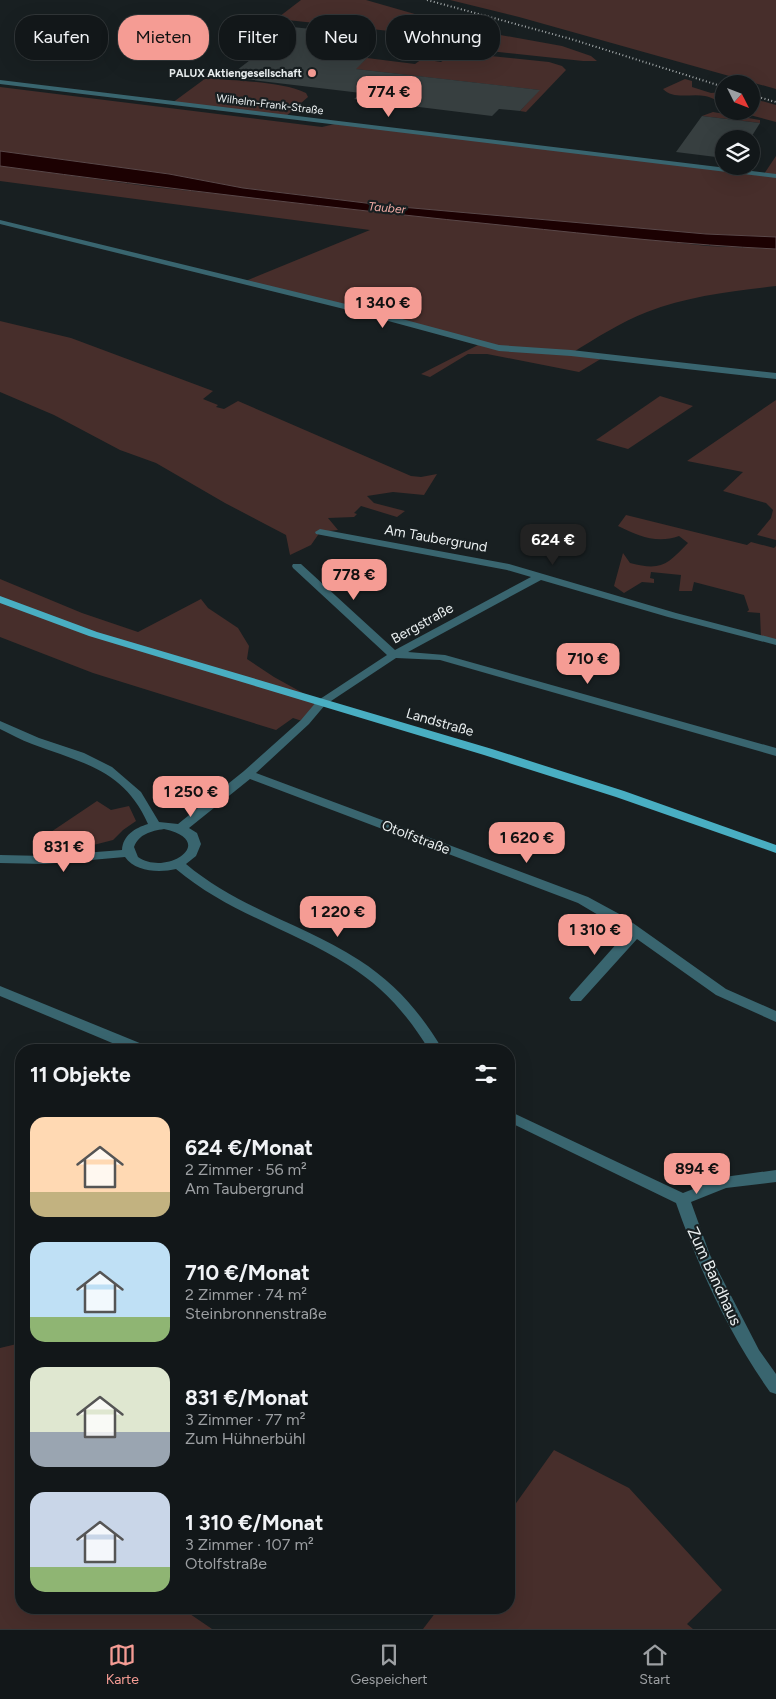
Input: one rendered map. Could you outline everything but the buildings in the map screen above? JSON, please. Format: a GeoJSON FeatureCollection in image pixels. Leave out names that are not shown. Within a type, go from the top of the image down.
{"type":"FeatureCollection","features":[{"type":"Feature","properties":{"kind":"main road","name":"Landstraße"},"geometry":{"type":"LineString","coordinates":[[0,598],[93,634],[488,752],[620,794],[776,849]]}},
{"type":"Feature","properties":{"kind":"street","name":"Wilhelm-Frank-Straße"},"geometry":{"type":"LineString","coordinates":[[0,82],[776,176]]}},
{"type":"Feature","properties":{"kind":"street"},"geometry":{"type":"LineString","coordinates":[[0,222],[291,293],[499,348],[571,353],[776,376]]}},
{"type":"Feature","properties":{"kind":"street","name":"Am Taubergrund"},"geometry":{"type":"LineString","coordinates":[[320,532],[509,567],[672,615],[776,642]]}},
{"type":"Feature","properties":{"kind":"street"},"geometry":{"type":"LineString","coordinates":[[297,566],[394,654],[441,657],[776,752]]}},
{"type":"Feature","properties":{"kind":"street","name":"Bergstraße"},"geometry":{"type":"LineString","coordinates":[[321,703],[394,654],[540,576]]}},
{"type":"Feature","properties":{"kind":"street"},"geometry":{"type":"LineString","coordinates":[[181,828],[248,774],[305,722],[321,703]]}},
{"type":"Feature","properties":{"kind":"street"},"geometry":{"type":"LineString","coordinates":[[0,725],[88,759],[120,779],[133,789],[150,811],[155,826]]}},
{"type":"Feature","properties":{"kind":"street","name":"Otolfstraße"},"geometry":{"type":"LineString","coordinates":[[248,774],[583,900],[618,919],[721,992],[776,1017]]}},
{"type":"Feature","properties":{"kind":"street"},"geometry":{"type":"LineString","coordinates":[[155,826],[181,828],[189,832],[194,838],[196,846],[193,853],[187,859],[178,864],[162,867],[147,866],[138,863],[128,852],[129,841],[139,832],[155,826]]}},
{"type":"Feature","properties":{"kind":"street"},"geometry":{"type":"LineString","coordinates":[[0,859],[45,860],[128,852]]}},
{"type":"Feature","properties":{"kind":"street"},"geometry":{"type":"LineString","coordinates":[[178,864],[194,880],[223,898],[347,958],[368,973],[415,1016],[432,1044]]}},
{"type":"Feature","properties":{"kind":"street"},"geometry":{"type":"LineString","coordinates":[[576,998],[635,932]]}},
{"type":"Feature","properties":{"kind":"street"},"geometry":{"type":"LineString","coordinates":[[0,991],[128,1044]]}},
{"type":"Feature","properties":{"kind":"street"},"geometry":{"type":"LineString","coordinates":[[515,1119],[682,1199],[724,1183],[776,1176]]}},
{"type":"Feature","properties":{"kind":"street","name":"Zum Bandhaus"},"geometry":{"type":"LineString","coordinates":[[682,1199],[702,1255],[753,1355],[776,1386]]}},
{"type":"Feature","properties":{"kind":"shaded area"},"geometry":{"type":"Polygon","coordinates":[[[301,0],[366,0],[418,15],[386,15],[386,31],[376,30],[376,15],[306,15],[306,22],[296,21],[296,15],[281,15],[301,0]]]}},
{"type":"Feature","properties":{"kind":"shaded area"},"geometry":{"type":"Polygon","coordinates":[[[450,0],[776,0],[776,89],[760,85],[760,75],[726,75],[519,17],[450,0]]]}},
{"type":"Feature","properties":{"kind":"shaded area"},"geometry":{"type":"Polygon","coordinates":[[[500,35],[562,46],[591,56],[597,61],[500,52],[500,35]]]}},
{"type":"Feature","properties":{"kind":"shaded area"},"geometry":{"type":"Polygon","coordinates":[[[500,57],[549,62],[562,66],[566,70],[526,112],[520,111],[539,90],[355,69],[365,60],[376,59],[415,64],[421,60],[441,62],[444,60],[500,60],[500,57]]]}},
{"type":"Feature","properties":{"kind":"shaded area"},"geometry":{"type":"Polygon","coordinates":[[[206,78],[284,86],[306,93],[308,97],[285,117],[172,103],[206,78]]]}},
{"type":"Feature","properties":{"kind":"shaded area"},"geometry":{"type":"Polygon","coordinates":[[[685,79],[692,81],[692,87],[715,93],[715,99],[700,95],[677,95],[663,89],[685,79]]]}},
{"type":"Feature","properties":{"kind":"shaded area"},"geometry":{"type":"Polygon","coordinates":[[[0,87],[322,127],[339,123],[715,168],[715,175],[764,174],[776,156],[776,237],[706,234],[390,206],[243,188],[169,174],[0,151],[0,87]]]}},
{"type":"Feature","properties":{"kind":"shaded area"},"geometry":{"type":"Polygon","coordinates":[[[760,101],[776,105],[776,122],[760,118],[760,101]]]}},
{"type":"Feature","properties":{"kind":"shaded area"},"geometry":{"type":"Polygon","coordinates":[[[713,112],[715,112],[715,118],[702,116],[713,112]]]}},
{"type":"Feature","properties":{"kind":"shaded area"},"geometry":{"type":"Polygon","coordinates":[[[735,120],[760,120],[760,123],[735,120]]]}},
{"type":"Feature","properties":{"kind":"shaded area"},"geometry":{"type":"Polygon","coordinates":[[[0,166],[153,187],[708,246],[776,249],[776,286],[694,298],[662,306],[637,316],[572,353],[604,357],[579,372],[487,354],[468,354],[430,377],[421,374],[480,344],[243,282],[370,230],[0,181],[0,166]]]}},
{"type":"Feature","properties":{"kind":"shaded area"},"geometry":{"type":"Polygon","coordinates":[[[0,321],[71,338],[213,391],[203,399],[218,405],[216,407],[224,409],[238,401],[411,476],[421,477],[437,474],[424,495],[393,492],[367,496],[374,503],[405,511],[397,517],[361,506],[354,513],[357,514],[354,517],[328,518],[338,530],[320,532],[311,545],[290,555],[286,535],[225,503],[156,463],[120,450],[54,415],[0,392],[0,321]]]}},
{"type":"Feature","properties":{"kind":"shaded area"},"geometry":{"type":"Polygon","coordinates":[[[660,396],[693,406],[628,449],[596,440],[660,396]]]}},
{"type":"Feature","properties":{"kind":"shaded area"},"geometry":{"type":"Polygon","coordinates":[[[776,400],[776,540],[757,535],[771,518],[773,510],[766,503],[723,491],[743,472],[687,461],[776,400]]]}},
{"type":"Feature","properties":{"kind":"shaded area"},"geometry":{"type":"Polygon","coordinates":[[[626,515],[747,545],[751,542],[774,548],[776,546],[776,642],[761,638],[760,613],[747,612],[749,610],[744,595],[694,582],[692,591],[679,591],[681,575],[651,572],[650,578],[654,579],[654,583],[642,582],[624,593],[614,586],[623,553],[630,563],[656,566],[669,561],[688,543],[679,536],[663,539],[648,538],[618,526],[626,515]]]}},
{"type":"Feature","properties":{"kind":"shaded area"},"geometry":{"type":"Polygon","coordinates":[[[0,579],[82,613],[138,632],[201,599],[208,608],[238,628],[249,646],[247,659],[274,677],[321,703],[305,722],[293,718],[276,730],[93,673],[0,637],[0,579]]]}},
{"type":"Feature","properties":{"kind":"shaded area"},"geometry":{"type":"Polygon","coordinates":[[[97,801],[111,810],[129,806],[136,821],[113,840],[74,850],[72,844],[33,844],[97,801]]]}},
{"type":"Feature","properties":{"kind":"shaded area"},"geometry":{"type":"Polygon","coordinates":[[[15,1344],[15,1614],[190,1614],[212,1629],[0,1629],[0,1348],[15,1344]]]}},
{"type":"Feature","properties":{"kind":"shaded area"},"geometry":{"type":"Polygon","coordinates":[[[554,1450],[629,1488],[722,1590],[687,1624],[693,1629],[423,1629],[434,1614],[515,1614],[515,1505],[554,1450]]]}},
{"type":"Feature","properties":{"kind":"water","name":"Tauber"},"geometry":{"type":"Polygon","coordinates":[[[0,151],[169,174],[243,188],[390,206],[706,234],[776,237],[776,249],[577,233],[319,206],[128,183],[0,166],[0,151]]]}},
{"type":"Feature","properties":{"kind":"railway"},"geometry":{"type":"LineString","coordinates":[[427,0],[571,39],[715,84]]}},
{"type":"Feature","properties":{"kind":"railway"},"geometry":{"type":"LineString","coordinates":[[760,98],[776,102]]}},
{"type":"Feature","properties":{"kind":"place","name":"PALUX Aktiengesellschaft"},"geometry":{"type":"Point","coordinates":[312,73]}}]}
